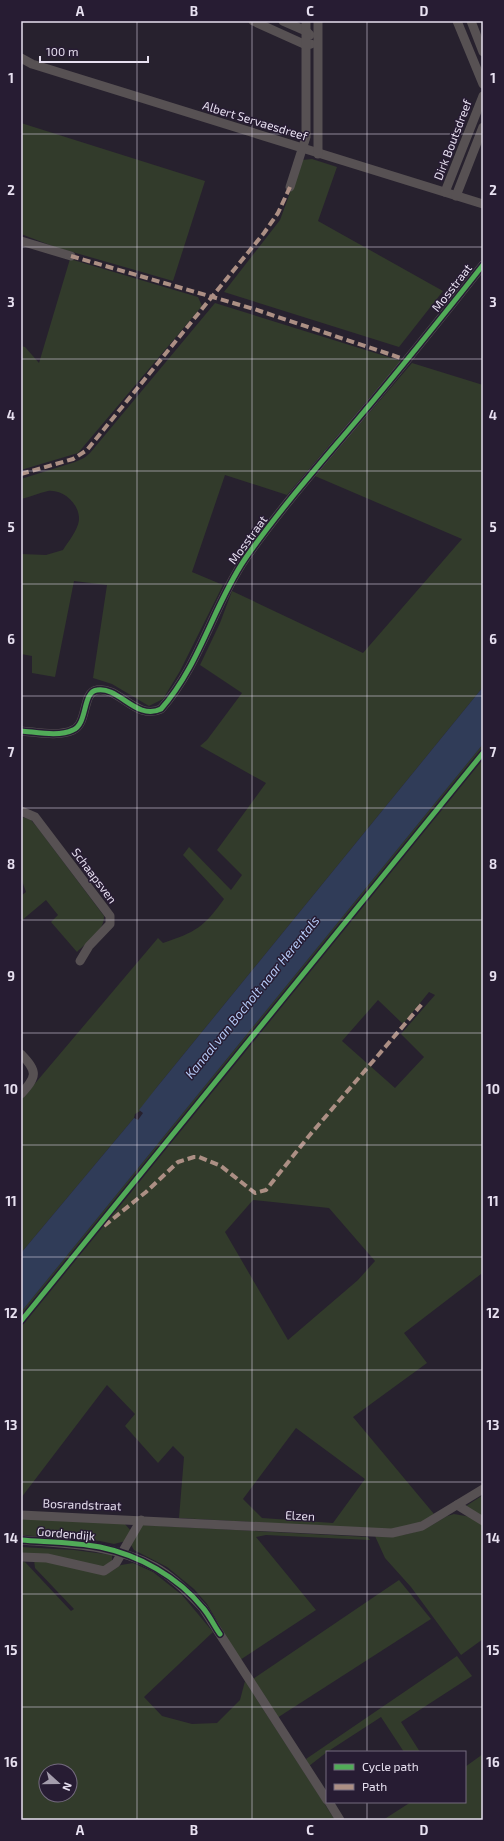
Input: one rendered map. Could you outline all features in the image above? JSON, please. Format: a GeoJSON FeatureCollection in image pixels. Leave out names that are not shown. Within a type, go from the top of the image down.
{"type":"FeatureCollection","features":[{"type":"Feature","properties":{"kind":"street"},"geometry":{"type":"LineString","coordinates":[[252,21],[306,44],[319,42]]}},
{"type":"Feature","properties":{"kind":"street"},"geometry":{"type":"LineString","coordinates":[[284,21],[306,31],[319,42]]}},
{"type":"Feature","properties":{"kind":"street"},"geometry":{"type":"LineString","coordinates":[[290,186],[306,137],[306,21]]}},
{"type":"Feature","properties":{"kind":"street"},"geometry":{"type":"LineString","coordinates":[[318,21],[318,154]]}},
{"type":"Feature","properties":{"kind":"street"},"geometry":{"type":"LineString","coordinates":[[457,21],[483,84]]}},
{"type":"Feature","properties":{"kind":"street"},"geometry":{"type":"LineString","coordinates":[[471,21],[483,52]]}},
{"type":"Feature","properties":{"kind":"street","name":"Albert Servaesdreef"},"geometry":{"type":"LineString","coordinates":[[21,58],[32,64],[483,204]]}},
{"type":"Feature","properties":{"kind":"street","name":"Dirk Boutsdreef"},"geometry":{"type":"LineString","coordinates":[[445,192],[483,96]]}},
{"type":"Feature","properties":{"kind":"street","name":"Dirk Boutsdreef"},"geometry":{"type":"LineString","coordinates":[[456,196],[483,127]]}},
{"type":"Feature","properties":{"kind":"street"},"geometry":{"type":"LineString","coordinates":[[21,241],[72,256]]}},
{"type":"Feature","properties":{"kind":"street","name":"Mosstraat"},"geometry":{"type":"LineString","coordinates":[[21,731],[56,733],[72,731],[82,720],[89,696],[93,691],[98,689],[111,693],[145,711],[155,712],[161,709],[193,662],[232,581],[246,557],[282,510],[408,360],[483,265]]}},
{"type":"Feature","properties":{"kind":"street","name":"Schaapsven"},"geometry":{"type":"LineString","coordinates":[[21,812],[35,817],[110,916],[110,924],[89,946],[80,961]]}},
{"type":"Feature","properties":{"kind":"street"},"geometry":{"type":"LineString","coordinates":[[21,1054],[31,1064],[34,1071],[32,1081],[21,1094]]}},
{"type":"Feature","properties":{"kind":"street","name":"Elzen"},"geometry":{"type":"LineString","coordinates":[[141,1520],[392,1533],[422,1526],[483,1489]]}},
{"type":"Feature","properties":{"kind":"street"},"geometry":{"type":"LineString","coordinates":[[457,1505],[483,1521]]}},
{"type":"Feature","properties":{"kind":"street","name":"Bosrandstraat"},"geometry":{"type":"LineString","coordinates":[[21,1515],[141,1520]]}},
{"type":"Feature","properties":{"kind":"street"},"geometry":{"type":"LineString","coordinates":[[21,1556],[47,1558],[104,1571],[116,1563],[124,1553],[141,1520]]}},
{"type":"Feature","properties":{"kind":"street","name":"Gordendijk"},"geometry":{"type":"LineString","coordinates":[[21,1540],[98,1547],[124,1553],[155,1567],[186,1591],[203,1608],[326,1798]]}},
{"type":"Feature","properties":{"kind":"street","name":"Gordendijk"},"geometry":{"type":"LineString","coordinates":[[329,1803],[340,1820]]}},
{"type":"Feature","properties":{"kind":"green space"},"geometry":{"type":"Polygon","coordinates":[[[21,123],[205,181],[173,281],[55,247],[21,234],[21,123]]]}},
{"type":"Feature","properties":{"kind":"green space"},"geometry":{"type":"Polygon","coordinates":[[[312,159],[337,167],[318,221],[443,291],[399,347],[224,292],[280,220],[302,160],[312,159]]]}},
{"type":"Feature","properties":{"kind":"green space"},"geometry":{"type":"Polygon","coordinates":[[[70,259],[198,297],[202,306],[78,453],[21,470],[21,346],[25,347],[39,363],[70,259]]]}},
{"type":"Feature","properties":{"kind":"green space"},"geometry":{"type":"Polygon","coordinates":[[[215,303],[401,361],[287,495],[225,475],[192,572],[223,585],[180,671],[163,699],[149,706],[112,684],[93,678],[107,585],[74,581],[55,677],[32,673],[32,656],[21,654],[21,554],[46,555],[63,550],[75,532],[79,520],[79,514],[74,503],[59,492],[48,491],[21,499],[21,479],[75,462],[84,458],[90,453],[215,303]]]}},
{"type":"Feature","properties":{"kind":"green space"},"geometry":{"type":"Polygon","coordinates":[[[412,363],[483,385],[483,687],[157,1087],[140,1111],[135,1114],[134,1118],[21,1253],[21,1100],[158,938],[163,943],[192,932],[211,916],[224,899],[183,855],[189,847],[231,890],[242,875],[217,850],[266,783],[200,746],[207,740],[242,693],[200,665],[220,623],[232,591],[363,653],[462,539],[315,476],[412,363]]]}},
{"type":"Feature","properties":{"kind":"green space"},"geometry":{"type":"Polygon","coordinates":[[[483,744],[483,750],[21,1318],[21,1312],[483,744]]]}},
{"type":"Feature","properties":{"kind":"green space"},"geometry":{"type":"Polygon","coordinates":[[[483,756],[483,1276],[481,1274],[404,1333],[427,1363],[353,1417],[434,1514],[424,1521],[396,1530],[179,1518],[184,1457],[173,1446],[158,1463],[125,1426],[135,1414],[107,1385],[21,1498],[21,1324],[483,756]],[[429,992],[403,1024],[378,1000],[342,1041],[395,1088],[424,1057],[401,1034],[435,995],[429,992]],[[253,1200],[225,1232],[288,1340],[358,1280],[375,1261],[329,1208],[253,1200]],[[296,1428],[243,1499],[262,1518],[333,1523],[365,1479],[296,1428]]]}},
{"type":"Feature","properties":{"kind":"green space"},"geometry":{"type":"Polygon","coordinates":[[[21,817],[30,819],[37,827],[104,916],[98,932],[77,952],[51,922],[58,915],[46,900],[21,921],[21,896],[26,892],[21,878],[21,817]]]}},
{"type":"Feature","properties":{"kind":"green space"},"geometry":{"type":"Polygon","coordinates":[[[483,1495],[483,1519],[463,1508],[483,1495]]]}},
{"type":"Feature","properties":{"kind":"green space"},"geometry":{"type":"Polygon","coordinates":[[[454,1514],[471,1517],[483,1524],[483,1639],[461,1655],[411,1587],[385,1558],[375,1536],[396,1536],[409,1534],[428,1527],[447,1516],[454,1514]]]}},
{"type":"Feature","properties":{"kind":"green space"},"geometry":{"type":"Polygon","coordinates":[[[21,1517],[124,1523],[131,1531],[126,1541],[114,1544],[100,1541],[21,1535],[21,1517]]]}},
{"type":"Feature","properties":{"kind":"green space"},"geometry":{"type":"Polygon","coordinates":[[[142,1525],[368,1537],[370,1540],[266,1535],[256,1537],[316,1610],[240,1660],[207,1604],[194,1589],[167,1567],[134,1550],[131,1545],[142,1525]]]}},
{"type":"Feature","properties":{"kind":"green space"},"geometry":{"type":"Polygon","coordinates":[[[21,1547],[74,1550],[112,1555],[112,1563],[105,1569],[21,1556],[21,1547]]]}},
{"type":"Feature","properties":{"kind":"green space"},"geometry":{"type":"Polygon","coordinates":[[[34,1560],[110,1572],[121,1565],[133,1563],[153,1572],[182,1595],[213,1632],[144,1697],[162,1716],[192,1724],[217,1723],[240,1700],[245,1681],[335,1820],[21,1820],[21,1561],[25,1562],[71,1611],[74,1609],[35,1568],[34,1560]]]}},
{"type":"Feature","properties":{"kind":"green space"},"geometry":{"type":"Polygon","coordinates":[[[399,1580],[431,1619],[277,1718],[253,1679],[399,1580]]]}},
{"type":"Feature","properties":{"kind":"green space"},"geometry":{"type":"Polygon","coordinates":[[[457,1656],[472,1676],[401,1722],[419,1751],[403,1751],[381,1717],[329,1751],[326,1751],[326,1753],[309,1766],[306,1759],[457,1656]]]}},
{"type":"Feature","properties":{"kind":"green space"},"geometry":{"type":"Polygon","coordinates":[[[483,1754],[483,1820],[383,1820],[409,1803],[466,1803],[466,1766],[483,1754]]]}},
{"type":"Feature","properties":{"kind":"water","name":"Kanaal van Bocholt naar Herentals"},"geometry":{"type":"Polygon","coordinates":[[[483,687],[483,744],[21,1312],[21,1253],[134,1118],[138,1120],[143,1113],[139,1110],[157,1087],[483,687]]]}},
{"type":"Feature","properties":{"kind":"marked path"},"geometry":{"type":"LineString","coordinates":[[21,474],[73,459],[87,450],[264,233],[278,213],[290,187]]}},
{"type":"Feature","properties":{"kind":"marked path"},"geometry":{"type":"LineString","coordinates":[[71,256],[254,309],[407,360]]}},
{"type":"Feature","properties":{"kind":"marked path"},"geometry":{"type":"LineString","coordinates":[[104,1226],[146,1192],[178,1162],[194,1157],[199,1157],[221,1166],[255,1193],[266,1190],[309,1136],[422,1004]]}},
{"type":"Feature","properties":{"kind":"cycle path"},"geometry":{"type":"LineString","coordinates":[[21,731],[54,734],[73,730],[78,727],[81,722],[89,696],[92,692],[97,690],[105,690],[113,693],[144,711],[161,709],[186,674],[234,577],[258,541],[483,265]]}},
{"type":"Feature","properties":{"kind":"cycle path"},"geometry":{"type":"LineString","coordinates":[[21,1321],[483,753]]}},
{"type":"Feature","properties":{"kind":"cycle path"},"geometry":{"type":"LineString","coordinates":[[21,1540],[90,1545],[115,1551],[143,1562],[170,1577],[193,1597],[205,1611],[220,1634]]}}]}
